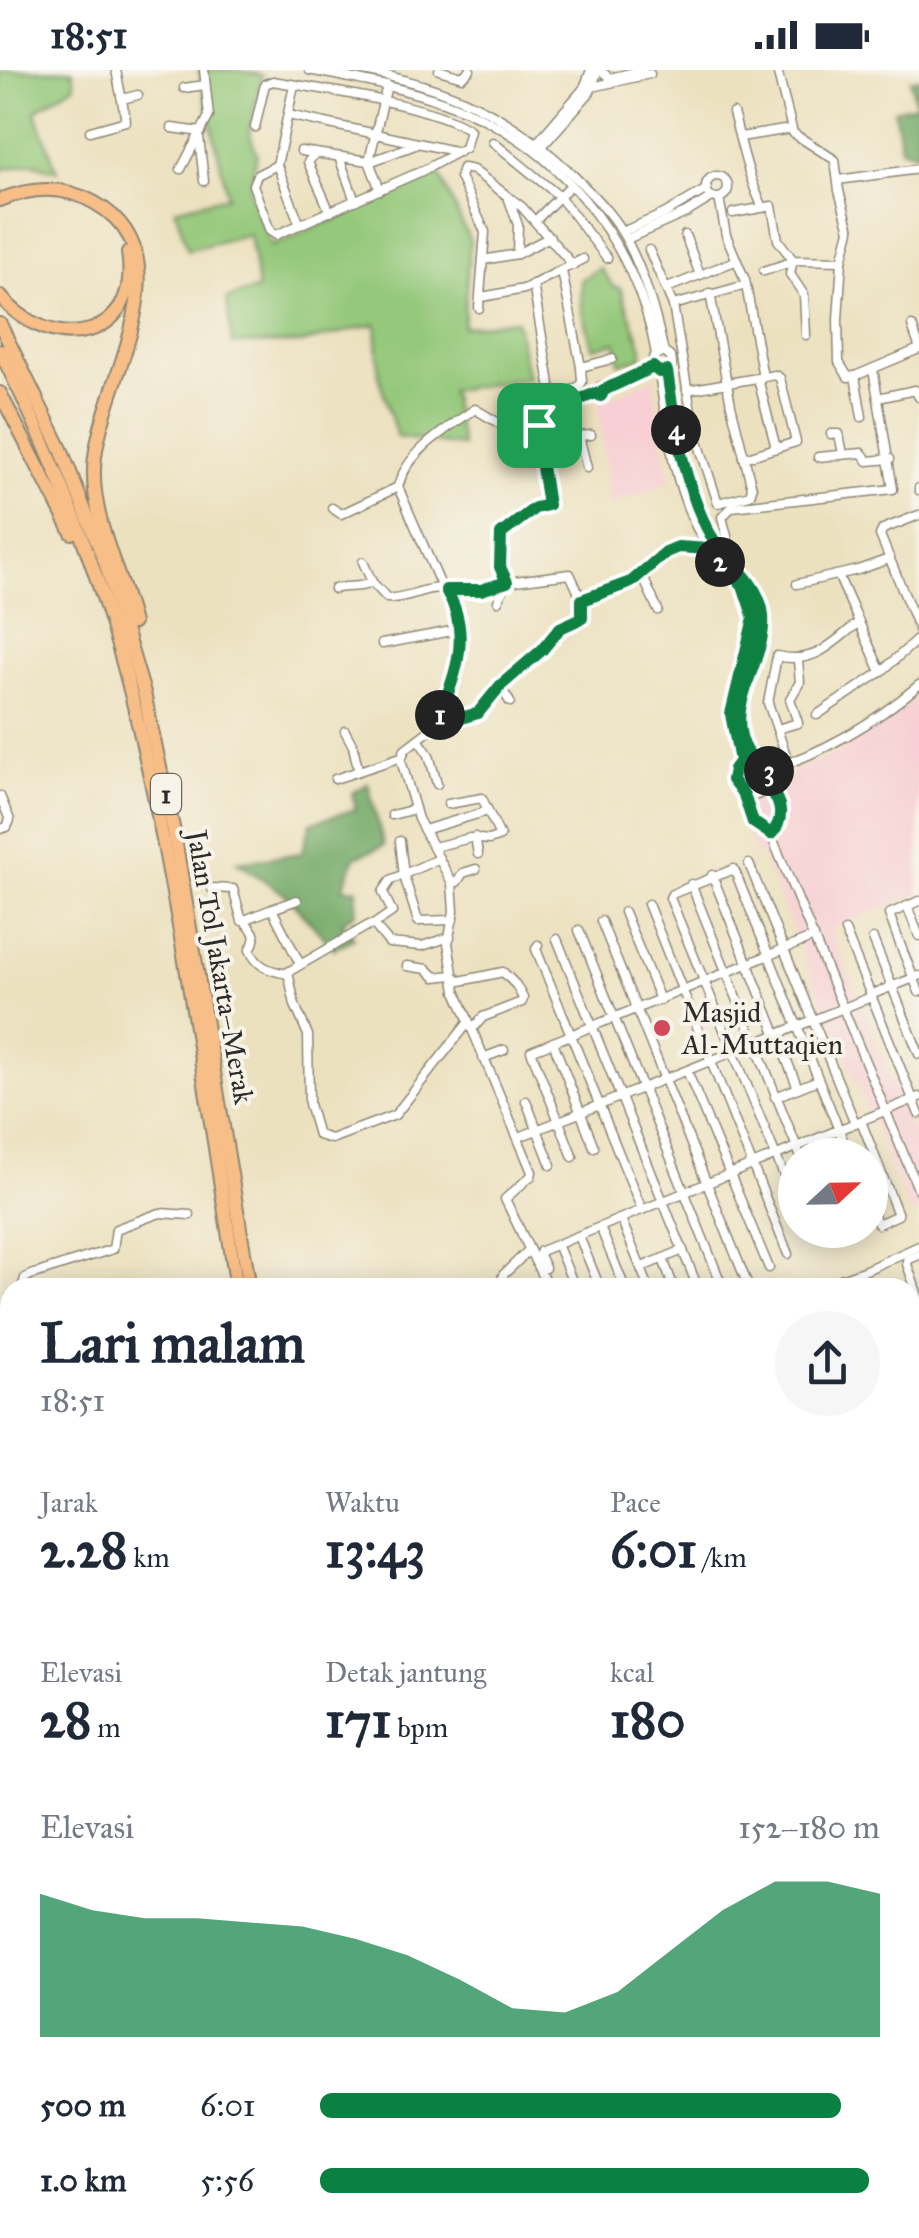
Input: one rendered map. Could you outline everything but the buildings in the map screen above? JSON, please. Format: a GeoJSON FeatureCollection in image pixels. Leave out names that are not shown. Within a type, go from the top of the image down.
{"type":"FeatureCollection","features":[{"type":"Feature","properties":{"kind":"highway"},"geometry":{"type":"LineString","coordinates":[[0,204],[36,189],[80,196],[106,210],[135,250],[140,288],[101,424],[94,482],[133,620],[144,693]]}},
{"type":"Feature","properties":{"kind":"highway"},"geometry":{"type":"LineString","coordinates":[[0,204],[54,196],[91,208],[104,217],[122,240],[130,271],[128,290],[113,314],[102,324],[73,334],[44,330],[27,322],[0,296]]}},
{"type":"Feature","properties":{"kind":"highway","name":"Jalan Tol Jakarta–Merak"},"geometry":{"type":"LineString","coordinates":[[0,324],[37,396],[105,562],[144,693],[174,832],[248,1278]]}},
{"type":"Feature","properties":{"kind":"highway","name":"Jalan Tol Jakarta–Merak"},"geometry":{"type":"LineString","coordinates":[[0,351],[49,452],[100,589],[131,696],[162,838],[235,1278]]}},
{"type":"Feature","properties":{"kind":"highway"},"geometry":{"type":"LineString","coordinates":[[0,394],[100,589]]}},
{"type":"Feature","properties":{"kind":"street"},"geometry":{"type":"LineString","coordinates":[[90,132],[124,124],[116,70]]}},
{"type":"Feature","properties":{"kind":"street"},"geometry":{"type":"LineString","coordinates":[[181,169],[209,116],[204,70]]}},
{"type":"Feature","properties":{"kind":"street"},"geometry":{"type":"LineString","coordinates":[[309,70],[443,102],[537,148],[588,202],[630,258]]}},
{"type":"Feature","properties":{"kind":"street"},"geometry":{"type":"LineString","coordinates":[[358,70],[390,76],[476,104],[592,194],[624,235],[660,353],[671,360],[660,370],[568,404],[538,428]]}},
{"type":"Feature","properties":{"kind":"street"},"geometry":{"type":"LineString","coordinates":[[441,70],[462,77],[471,71]]}},
{"type":"Feature","properties":{"kind":"street"},"geometry":{"type":"LineString","coordinates":[[537,148],[589,86],[596,70],[610,78],[647,71],[656,76],[661,71]]}},
{"type":"Feature","properties":{"kind":"street"},"geometry":{"type":"LineString","coordinates":[[777,70],[791,129],[832,157],[850,230],[842,261],[839,362],[843,373],[855,376],[919,347],[912,326]]}},
{"type":"Feature","properties":{"kind":"street"},"geometry":{"type":"LineString","coordinates":[[589,86],[647,71]]}},
{"type":"Feature","properties":{"kind":"street"},"geometry":{"type":"LineString","coordinates":[[380,190],[371,161],[390,76]]}},
{"type":"Feature","properties":{"kind":"street"},"geometry":{"type":"LineString","coordinates":[[254,126],[265,84],[294,85],[384,102],[467,127],[470,133],[461,152],[273,234],[253,185],[258,176],[277,165]]}},
{"type":"Feature","properties":{"kind":"street"},"geometry":{"type":"LineString","coordinates":[[184,88],[204,85]]}},
{"type":"Feature","properties":{"kind":"street"},"geometry":{"type":"LineString","coordinates":[[294,85],[277,165],[300,225]]}},
{"type":"Feature","properties":{"kind":"street"},"geometry":{"type":"LineString","coordinates":[[122,99],[138,95]]}},
{"type":"Feature","properties":{"kind":"street"},"geometry":{"type":"LineString","coordinates":[[733,113],[751,184],[763,207]]}},
{"type":"Feature","properties":{"kind":"street"},"geometry":{"type":"LineString","coordinates":[[288,115],[461,152]]}},
{"type":"Feature","properties":{"kind":"street"},"geometry":{"type":"LineString","coordinates":[[172,128],[200,134]]}},
{"type":"Feature","properties":{"kind":"street"},"geometry":{"type":"LineString","coordinates":[[740,137],[791,129]]}},
{"type":"Feature","properties":{"kind":"street"},"geometry":{"type":"LineString","coordinates":[[200,134],[204,181]]}},
{"type":"Feature","properties":{"kind":"street"},"geometry":{"type":"LineString","coordinates":[[493,142],[559,196],[607,258]]}},
{"type":"Feature","properties":{"kind":"street"},"geometry":{"type":"LineString","coordinates":[[300,151],[371,161],[415,145]]}},
{"type":"Feature","properties":{"kind":"street"},"geometry":{"type":"LineString","coordinates":[[315,154],[308,162],[330,212]]}},
{"type":"Feature","properties":{"kind":"street"},"geometry":{"type":"LineString","coordinates":[[339,157],[355,201]]}},
{"type":"Feature","properties":{"kind":"street"},"geometry":{"type":"LineString","coordinates":[[479,308],[485,232],[459,172],[466,167],[535,220],[574,265]]}},
{"type":"Feature","properties":{"kind":"street"},"geometry":{"type":"LineString","coordinates":[[838,180],[919,169]]}},
{"type":"Feature","properties":{"kind":"street"},"geometry":{"type":"LineString","coordinates":[[535,220],[571,184]]}},
{"type":"Feature","properties":{"kind":"street"},"geometry":{"type":"LineString","coordinates":[[624,235],[713,195],[746,285],[776,448]]}},
{"type":"Feature","properties":{"kind":"street"},"geometry":{"type":"LineString","coordinates":[[508,197],[518,226],[517,254]]}},
{"type":"Feature","properties":{"kind":"street"},"geometry":{"type":"LineString","coordinates":[[732,213],[773,208],[778,240],[792,261],[792,279],[804,295],[806,335]]}},
{"type":"Feature","properties":{"kind":"street"},"geometry":{"type":"LineString","coordinates":[[685,236],[700,275]]}},
{"type":"Feature","properties":{"kind":"street"},"geometry":{"type":"LineString","coordinates":[[483,260],[517,254],[550,237]]}},
{"type":"Feature","properties":{"kind":"street"},"geometry":{"type":"LineString","coordinates":[[649,250],[673,305],[694,429],[718,503],[750,495],[752,488],[710,294]]}},
{"type":"Feature","properties":{"kind":"street"},"geometry":{"type":"LineString","coordinates":[[482,297],[532,284],[583,259]]}},
{"type":"Feature","properties":{"kind":"street"},"geometry":{"type":"LineString","coordinates":[[666,288],[735,261]]}},
{"type":"Feature","properties":{"kind":"street"},"geometry":{"type":"LineString","coordinates":[[764,271],[792,261],[842,261]]}},
{"type":"Feature","properties":{"kind":"street"},"geometry":{"type":"LineString","coordinates":[[532,284],[554,392],[580,386],[581,367],[562,271]]}},
{"type":"Feature","properties":{"kind":"street"},"geometry":{"type":"LineString","coordinates":[[673,305],[746,285]]}},
{"type":"Feature","properties":{"kind":"street"},"geometry":{"type":"LineString","coordinates":[[660,353],[652,361],[660,370],[687,477],[710,532],[749,579],[760,601],[763,625],[740,714],[744,743],[752,758]]}},
{"type":"Feature","properties":{"kind":"street"},"geometry":{"type":"LineString","coordinates":[[581,367],[612,359]]}},
{"type":"Feature","properties":{"kind":"street"},"geometry":{"type":"LineString","coordinates":[[724,553],[728,540],[722,520],[731,508],[775,500],[889,492],[893,484],[890,459],[872,369]]}},
{"type":"Feature","properties":{"kind":"street"},"geometry":{"type":"LineString","coordinates":[[660,370],[679,481],[689,511],[710,551],[743,585],[754,618],[731,714],[740,761]]}},
{"type":"Feature","properties":{"kind":"street"},"geometry":{"type":"LineString","coordinates":[[688,390],[774,375],[780,378],[796,442],[744,458]]}},
{"type":"Feature","properties":{"kind":"street"},"geometry":{"type":"LineString","coordinates":[[855,376],[862,417]]}},
{"type":"Feature","properties":{"kind":"street"},"geometry":{"type":"LineString","coordinates":[[878,398],[915,390],[919,397]]}},
{"type":"Feature","properties":{"kind":"street"},"geometry":{"type":"LineString","coordinates":[[434,726],[450,688],[462,629],[398,486],[403,472],[419,454],[475,409],[512,431],[538,428],[591,436]]}},
{"type":"Feature","properties":{"kind":"street"},"geometry":{"type":"LineString","coordinates":[[507,582],[500,567],[501,534],[535,508],[548,505],[538,428]]}},
{"type":"Feature","properties":{"kind":"street"},"geometry":{"type":"LineString","coordinates":[[830,434],[839,434],[843,454]]}},
{"type":"Feature","properties":{"kind":"street"},"geometry":{"type":"LineString","coordinates":[[579,436],[587,468]]}},
{"type":"Feature","properties":{"kind":"street"},"geometry":{"type":"LineString","coordinates":[[818,457],[862,453],[868,461],[890,459]]}},
{"type":"Feature","properties":{"kind":"street"},"geometry":{"type":"LineString","coordinates":[[332,508],[341,514],[398,486]]}},
{"type":"Feature","properties":{"kind":"street"},"geometry":{"type":"LineString","coordinates":[[919,515],[881,532],[919,630]]}},
{"type":"Feature","properties":{"kind":"street"},"geometry":{"type":"LineString","coordinates":[[582,600],[622,587],[678,547],[724,553]]}},
{"type":"Feature","properties":{"kind":"street"},"geometry":{"type":"LineString","coordinates":[[796,584],[838,576],[889,559]]}},
{"type":"Feature","properties":{"kind":"street"},"geometry":{"type":"LineString","coordinates":[[335,779],[401,756],[434,726],[474,715],[560,628],[582,618],[582,600],[570,574],[507,582],[481,590],[444,589],[393,599],[383,596],[363,562]]}},
{"type":"Feature","properties":{"kind":"street"},"geometry":{"type":"LineString","coordinates":[[642,575],[658,610]]}},
{"type":"Feature","properties":{"kind":"street"},"geometry":{"type":"LineString","coordinates":[[838,576],[881,672]]}},
{"type":"Feature","properties":{"kind":"street"},"geometry":{"type":"LineString","coordinates":[[334,589],[367,586],[372,582]]}},
{"type":"Feature","properties":{"kind":"street"},"geometry":{"type":"LineString","coordinates":[[498,601],[507,582]]}},
{"type":"Feature","properties":{"kind":"street"},"geometry":{"type":"LineString","coordinates":[[756,654],[798,661],[816,654],[859,622]]}},
{"type":"Feature","properties":{"kind":"street"},"geometry":{"type":"LineString","coordinates":[[382,644],[462,629]]}},
{"type":"Feature","properties":{"kind":"street"},"geometry":{"type":"LineString","coordinates":[[818,715],[881,672],[919,638]]}},
{"type":"Feature","properties":{"kind":"street"},"geometry":{"type":"LineString","coordinates":[[777,656],[768,702],[786,755]]}},
{"type":"Feature","properties":{"kind":"street"},"geometry":{"type":"LineString","coordinates":[[798,661],[800,682],[790,699],[803,733]]}},
{"type":"Feature","properties":{"kind":"street"},"geometry":{"type":"LineString","coordinates":[[769,770],[853,733],[919,685]]}},
{"type":"Feature","properties":{"kind":"street"},"geometry":{"type":"LineString","coordinates":[[500,686],[510,702]]}},
{"type":"Feature","properties":{"kind":"street"},"geometry":{"type":"LineString","coordinates":[[776,729],[798,722]]}},
{"type":"Feature","properties":{"kind":"street"},"geometry":{"type":"LineString","coordinates":[[345,731],[354,746],[358,769]]}},
{"type":"Feature","properties":{"kind":"street"},"geometry":{"type":"LineString","coordinates":[[418,739],[429,755],[437,784]]}},
{"type":"Feature","properties":{"kind":"street"},"geometry":{"type":"LineString","coordinates":[[401,756],[415,809],[452,883],[452,975],[468,1024],[532,1176],[505,1198],[543,1278]]}},
{"type":"Feature","properties":{"kind":"street"},"geometry":{"type":"LineString","coordinates":[[771,834],[780,821],[780,808],[768,788],[769,770],[752,758],[740,761],[732,780],[744,795],[748,816],[757,828],[771,834],[919,1191]]}},
{"type":"Feature","properties":{"kind":"street"},"geometry":{"type":"LineString","coordinates":[[744,795],[754,796],[768,788]]}},
{"type":"Feature","properties":{"kind":"street"},"geometry":{"type":"LineString","coordinates":[[0,796],[10,820],[7,827],[0,829]]}},
{"type":"Feature","properties":{"kind":"street"},"geometry":{"type":"LineString","coordinates":[[434,848],[475,837],[489,840],[500,836],[482,798],[448,804]]}},
{"type":"Feature","properties":{"kind":"street"},"geometry":{"type":"LineString","coordinates":[[392,816],[415,809]]}},
{"type":"Feature","properties":{"kind":"street"},"geometry":{"type":"LineString","coordinates":[[424,830],[488,810]]}},
{"type":"Feature","properties":{"kind":"street"},"geometry":{"type":"LineString","coordinates":[[475,837],[478,854]]}},
{"type":"Feature","properties":{"kind":"street"},"geometry":{"type":"LineString","coordinates":[[400,841],[404,876],[418,921],[453,920]]}},
{"type":"Feature","properties":{"kind":"street"},"geometry":{"type":"LineString","coordinates":[[288,974],[355,930],[373,925],[392,912],[384,892],[388,882],[438,859]]}},
{"type":"Feature","properties":{"kind":"street"},"geometry":{"type":"LineString","coordinates":[[749,864],[865,1138]]}},
{"type":"Feature","properties":{"kind":"street"},"geometry":{"type":"LineString","coordinates":[[452,883],[476,869]]}},
{"type":"Feature","properties":{"kind":"street"},"geometry":{"type":"LineString","coordinates":[[778,1161],[670,897],[712,875],[734,869],[842,1138]]}},
{"type":"Feature","properties":{"kind":"street"},"geometry":{"type":"LineString","coordinates":[[712,875],[798,1088]]}},
{"type":"Feature","properties":{"kind":"street"},"geometry":{"type":"LineString","coordinates":[[691,884],[792,1138]]}},
{"type":"Feature","properties":{"kind":"street"},"geometry":{"type":"LineString","coordinates":[[211,888],[233,889],[241,920],[256,934],[250,950],[256,960],[262,967],[288,974]]}},
{"type":"Feature","properties":{"kind":"street"},"geometry":{"type":"LineString","coordinates":[[244,922],[297,900]]}},
{"type":"Feature","properties":{"kind":"street"},"geometry":{"type":"LineString","coordinates":[[919,901],[889,916],[919,992]]}},
{"type":"Feature","properties":{"kind":"street"},"geometry":{"type":"LineString","coordinates":[[648,904],[788,1254]]}},
{"type":"Feature","properties":{"kind":"street"},"geometry":{"type":"LineString","coordinates":[[907,906],[919,936]]}},
{"type":"Feature","properties":{"kind":"street"},"geometry":{"type":"LineString","coordinates":[[272,909],[300,964]]}},
{"type":"Feature","properties":{"kind":"street"},"geometry":{"type":"LineString","coordinates":[[624,912],[660,1000]]}},
{"type":"Feature","properties":{"kind":"street"},"geometry":{"type":"LineString","coordinates":[[601,922],[744,1278]]}},
{"type":"Feature","properties":{"kind":"street"},"geometry":{"type":"LineString","coordinates":[[373,925],[389,943],[422,946],[450,936]]}},
{"type":"Feature","properties":{"kind":"street"},"geometry":{"type":"LineString","coordinates":[[580,930],[719,1278]]}},
{"type":"Feature","properties":{"kind":"street"},"geometry":{"type":"LineString","coordinates":[[845,930],[916,1098],[919,1114]]}},
{"type":"Feature","properties":{"kind":"street"},"geometry":{"type":"LineString","coordinates":[[573,1157],[530,1053],[814,937]]}},
{"type":"Feature","properties":{"kind":"street"},"geometry":{"type":"LineString","coordinates":[[556,939],[694,1278]]}},
{"type":"Feature","properties":{"kind":"street"},"geometry":{"type":"LineString","coordinates":[[872,939],[919,1054]]}},
{"type":"Feature","properties":{"kind":"street"},"geometry":{"type":"LineString","coordinates":[[538,945],[642,1210]]}},
{"type":"Feature","properties":{"kind":"street"},"geometry":{"type":"LineString","coordinates":[[407,966],[460,980],[506,972],[523,998],[512,1008],[483,1017],[475,1026],[468,1024]]}},
{"type":"Feature","properties":{"kind":"street"},"geometry":{"type":"LineString","coordinates":[[288,974],[294,1005],[308,1035],[310,1112],[316,1132],[323,1138],[395,1115],[468,1024]]}},
{"type":"Feature","properties":{"kind":"street"},"geometry":{"type":"LineString","coordinates":[[518,1137],[916,977]]}},
{"type":"Feature","properties":{"kind":"street"},"geometry":{"type":"LineString","coordinates":[[553,1042],[594,1147]]}},
{"type":"Feature","properties":{"kind":"street"},"geometry":{"type":"LineString","coordinates":[[484,1058],[504,1050]]}},
{"type":"Feature","properties":{"kind":"street"},"geometry":{"type":"LineString","coordinates":[[687,1071],[770,1268]]}},
{"type":"Feature","properties":{"kind":"street"},"geometry":{"type":"LineString","coordinates":[[775,1097],[818,1080]]}},
{"type":"Feature","properties":{"kind":"street"},"geometry":{"type":"LineString","coordinates":[[819,1138],[916,1098]]}},
{"type":"Feature","properties":{"kind":"street"},"geometry":{"type":"LineString","coordinates":[[526,1101],[551,1165]]}},
{"type":"Feature","properties":{"kind":"street"},"geometry":{"type":"LineString","coordinates":[[544,1268],[540,1252],[776,1156]]}},
{"type":"Feature","properties":{"kind":"street"},"geometry":{"type":"LineString","coordinates":[[888,1192],[898,1216],[888,1220]]}},
{"type":"Feature","properties":{"kind":"street"},"geometry":{"type":"LineString","coordinates":[[25,1278],[113,1249],[114,1230],[160,1213],[190,1216]]}},
{"type":"Feature","properties":{"kind":"street"},"geometry":{"type":"LineString","coordinates":[[621,1218],[646,1278]]}},
{"type":"Feature","properties":{"kind":"street"},"geometry":{"type":"LineString","coordinates":[[600,1227],[621,1278]]}},
{"type":"Feature","properties":{"kind":"street"},"geometry":{"type":"LineString","coordinates":[[579,1236],[596,1278]]}},
{"type":"Feature","properties":{"kind":"street"},"geometry":{"type":"LineString","coordinates":[[557,1244],[571,1278]]}},
{"type":"Feature","properties":{"kind":"street"},"geometry":{"type":"LineString","coordinates":[[841,1278],[919,1246]]}},
{"type":"Feature","properties":{"kind":"street"},"geometry":{"type":"LineString","coordinates":[[642,1267],[683,1250]]}},
{"type":"Feature","properties":{"kind":"street"},"geometry":{"type":"LineString","coordinates":[[502,1278],[528,1251]]}},
{"type":"Feature","properties":{"kind":"street"},"geometry":{"type":"LineString","coordinates":[[912,1278],[907,1262],[919,1254]]}},
{"type":"Feature","properties":{"kind":"street"},"geometry":{"type":"LineString","coordinates":[[663,1259],[670,1278]]}},
{"type":"Feature","properties":{"kind":"shaded area"},"geometry":{"type":"Polygon","coordinates":[[[653,379],[669,481],[610,506],[598,402],[653,379]]]}},
{"type":"Feature","properties":{"kind":"shaded area"},"geometry":{"type":"Polygon","coordinates":[[[919,696],[919,894],[830,930],[919,1146],[919,1211],[911,1215],[888,1159],[888,1138],[879,1138],[761,853],[756,855],[737,808],[782,790],[776,778],[836,754],[919,696]]]}},
{"type":"Feature","properties":{"kind":"green space"},"geometry":{"type":"Polygon","coordinates":[[[0,70],[73,70],[75,85],[35,111],[57,171],[32,163],[0,170],[0,70]]]}},
{"type":"Feature","properties":{"kind":"green space"},"geometry":{"type":"Polygon","coordinates":[[[199,70],[237,70],[262,75],[249,132],[257,154],[249,189],[272,246],[439,174],[470,241],[463,327],[516,320],[528,378],[450,391],[462,446],[397,437],[379,377],[376,324],[301,343],[232,344],[227,299],[258,289],[249,234],[188,250],[175,209],[228,196],[199,70]]]}},
{"type":"Feature","properties":{"kind":"green space"},"geometry":{"type":"Polygon","coordinates":[[[919,78],[918,154],[901,148],[894,110],[916,105],[910,80],[919,78]]]}},
{"type":"Feature","properties":{"kind":"green space"},"geometry":{"type":"Polygon","coordinates":[[[600,268],[614,287],[620,288],[642,347],[642,358],[619,363],[616,342],[593,348],[582,309],[581,280],[600,268]]]}},
{"type":"Feature","properties":{"kind":"green space"},"geometry":{"type":"Polygon","coordinates":[[[368,784],[384,846],[355,857],[343,888],[357,889],[356,912],[342,923],[354,938],[334,949],[286,895],[237,862],[302,853],[311,823],[356,809],[352,793],[368,784]]]}},
{"type":"Feature","properties":{"kind":"place","name":"Masjid Al-Muttaqien"},"geometry":{"type":"Point","coordinates":[662,1028]}},
{"type":"Feature","properties":{"kind":"route"},"geometry":{"type":"LineString","coordinates":[[653,367],[659,372],[667,371],[677,435],[698,506],[717,545],[756,590],[763,615],[740,725],[747,752],[769,770],[768,788],[780,808],[780,821],[771,834],[757,828],[748,816],[744,795],[732,780],[740,754],[731,714],[754,627],[752,606],[743,585],[708,549],[678,547],[661,555],[642,575],[622,587],[588,596],[582,600],[582,618],[554,633],[542,650],[500,686],[478,713],[434,726],[444,704],[462,634],[457,610],[446,590],[481,590],[507,582],[500,567],[501,534],[535,508],[548,505],[539,425],[568,404],[596,393],[601,396],[604,390],[653,367]]}}]}
